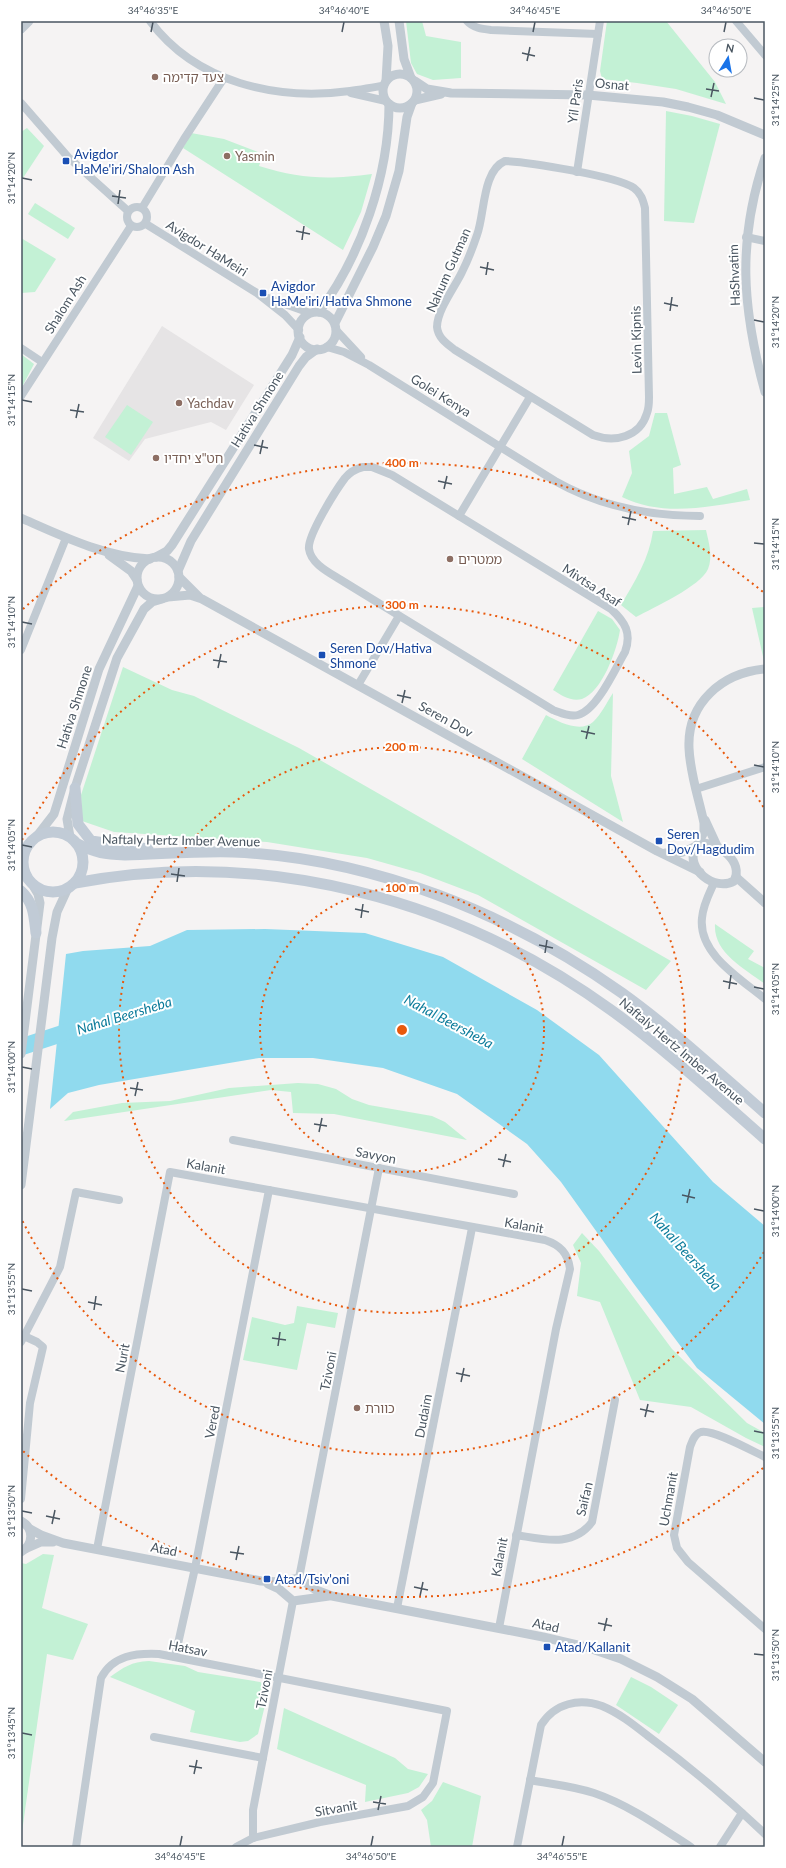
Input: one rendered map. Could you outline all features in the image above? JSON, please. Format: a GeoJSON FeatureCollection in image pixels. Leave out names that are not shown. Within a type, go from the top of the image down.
{"type":"FeatureCollection","features":[{"type":"Feature","properties":{"kind":"main road"},"geometry":{"type":"LineString","coordinates":[[75,788],[78,824],[91,841],[126,847],[188,853]]}},
{"type":"Feature","properties":{"kind":"main road"},"geometry":{"type":"LineString","coordinates":[[54,831],[74,840],[83,856],[83,868],[71,886],[59,892],[49,892],[40,889],[27,878],[23,859],[29,842],[54,831]]}},
{"type":"Feature","properties":{"kind":"main road","name":"Naftaly Hertz Imber Avenue"},"geometry":{"type":"LineString","coordinates":[[74,840],[94,852],[125,856],[234,852],[288,858],[352,870],[421,889],[483,913],[529,935],[561,953],[622,993],[765,1113]]}},
{"type":"Feature","properties":{"kind":"main road","name":"Naftaly Hertz Imber Avenue"},"geometry":{"type":"LineString","coordinates":[[71,886],[125,875],[233,872],[296,879],[348,888],[443,918],[520,953],[551,970],[610,1009],[644,1034],[765,1139]]}},
{"type":"Feature","properties":{"kind":"main road"},"geometry":{"type":"LineString","coordinates":[[21,891],[28,897],[33,905],[35,937]]}},
{"type":"Feature","properties":{"kind":"street"},"geometry":{"type":"LineString","coordinates":[[21,29],[29,21]]}},
{"type":"Feature","properties":{"kind":"street"},"geometry":{"type":"LineString","coordinates":[[150,21],[170,43],[183,54],[224,78],[266,90],[356,94],[403,108],[413,102]]}},
{"type":"Feature","properties":{"kind":"street"},"geometry":{"type":"LineString","coordinates":[[384,21],[388,46],[383,94],[388,103],[383,168],[370,210],[351,256],[330,295],[315,313],[301,322],[299,334],[305,344],[317,349],[327,347],[334,340],[335,327],[386,216],[399,171],[407,117],[417,90],[404,59],[399,21]]}},
{"type":"Feature","properties":{"kind":"street"},"geometry":{"type":"LineString","coordinates":[[467,21],[470,24],[480,28],[491,30],[598,34]]}},
{"type":"Feature","properties":{"kind":"street","name":"Yil Paris"},"geometry":{"type":"LineString","coordinates":[[577,172],[600,21]]}},
{"type":"Feature","properties":{"kind":"street"},"geometry":{"type":"LineString","coordinates":[[736,21],[765,55]]}},
{"type":"Feature","properties":{"kind":"street"},"geometry":{"type":"LineString","coordinates":[[338,92],[385,83],[389,77],[398,74],[413,79]]}},
{"type":"Feature","properties":{"kind":"street"},"geometry":{"type":"LineString","coordinates":[[142,208],[184,139],[224,78]]}},
{"type":"Feature","properties":{"kind":"street","name":"Osnat"},"geometry":{"type":"LineString","coordinates":[[413,79],[427,89],[451,93],[588,95],[663,102],[688,107],[723,118],[765,135]]}},
{"type":"Feature","properties":{"kind":"street","name":"Osnat"},"geometry":{"type":"LineString","coordinates":[[413,102],[451,93]]}},
{"type":"Feature","properties":{"kind":"street"},"geometry":{"type":"LineString","coordinates":[[21,103],[68,157],[128,212]]}},
{"type":"Feature","properties":{"kind":"street","name":"HaShvatim"},"geometry":{"type":"LineString","coordinates":[[765,158],[754,188],[746,237],[745,260],[747,305],[753,342],[765,392]]}},
{"type":"Feature","properties":{"kind":"street","name":"Nahum Gutman"},"geometry":{"type":"LineString","coordinates":[[530,397],[444,342],[439,336],[438,320],[442,308],[463,270],[471,251],[479,227],[489,178],[498,164],[505,161],[514,161],[577,172]]}},
{"type":"Feature","properties":{"kind":"street","name":"Levin Kipnis"},"geometry":{"type":"LineString","coordinates":[[530,397],[593,435],[602,438],[614,439],[625,437],[634,433],[642,423],[647,412],[649,397],[645,208],[642,197],[634,188],[623,183],[577,172]]}},
{"type":"Feature","properties":{"kind":"street"},"geometry":{"type":"LineString","coordinates":[[133,208],[142,208],[147,215],[146,224],[139,228],[131,226],[127,219],[128,212],[133,208]]}},
{"type":"Feature","properties":{"kind":"street","name":"Avigdor HaMeiri"},"geometry":{"type":"LineString","coordinates":[[146,224],[257,293],[285,315],[299,334]]}},
{"type":"Feature","properties":{"kind":"street","name":"Shalom Ash"},"geometry":{"type":"LineString","coordinates":[[21,396],[131,226]]}},
{"type":"Feature","properties":{"kind":"street"},"geometry":{"type":"LineString","coordinates":[[746,237],[765,241]]}},
{"type":"Feature","properties":{"kind":"street","name":"Avigdor HaMeiri"},"geometry":{"type":"LineString","coordinates":[[257,293],[284,305],[315,313]]}},
{"type":"Feature","properties":{"kind":"street"},"geometry":{"type":"LineString","coordinates":[[315,313],[328,315],[335,327]]}},
{"type":"Feature","properties":{"kind":"street","name":"Golei Kenya"},"geometry":{"type":"LineString","coordinates":[[335,327],[369,364]]}},
{"type":"Feature","properties":{"kind":"street","name":"Hativa Shmone"},"geometry":{"type":"LineString","coordinates":[[153,558],[167,551],[172,545],[292,355],[299,334]]}},
{"type":"Feature","properties":{"kind":"street","name":"Golei Kenya"},"geometry":{"type":"LineString","coordinates":[[327,347],[344,352],[369,364],[555,481],[582,495],[650,513],[700,516]]}},
{"type":"Feature","properties":{"kind":"street"},"geometry":{"type":"LineString","coordinates":[[21,348],[42,362]]}},
{"type":"Feature","properties":{"kind":"street","name":"Hativa Shmone"},"geometry":{"type":"LineString","coordinates":[[178,574],[191,541],[299,366],[311,352],[317,349]]}},
{"type":"Feature","properties":{"kind":"street"},"geometry":{"type":"LineString","coordinates":[[459,516],[530,397]]}},
{"type":"Feature","properties":{"kind":"street","name":"Mivtsa Asaf"},"geometry":{"type":"LineString","coordinates":[[363,467],[372,467],[392,475],[459,516],[611,609],[626,625],[629,634],[628,644],[606,684],[593,704],[584,712],[578,715],[561,713],[323,569],[315,561],[309,550],[309,538],[314,528],[345,478],[354,470],[363,467]]}},
{"type":"Feature","properties":{"kind":"street"},"geometry":{"type":"LineString","coordinates":[[21,518],[66,538],[101,550],[133,558],[167,559],[172,562],[178,574],[176,588],[165,598],[148,597],[130,571],[101,550]]}},
{"type":"Feature","properties":{"kind":"street"},"geometry":{"type":"LineString","coordinates":[[21,650],[66,538]]}},
{"type":"Feature","properties":{"kind":"street"},"geometry":{"type":"LineString","coordinates":[[138,583],[137,575],[142,565],[153,558]]}},
{"type":"Feature","properties":{"kind":"street","name":"Seren Dov"},"geometry":{"type":"LineString","coordinates":[[178,574],[202,599]]}},
{"type":"Feature","properties":{"kind":"street","name":"Hativa Shmone"},"geometry":{"type":"LineString","coordinates":[[29,842],[54,814],[99,669],[138,583]]}},
{"type":"Feature","properties":{"kind":"street","name":"Seren Dov"},"geometry":{"type":"LineString","coordinates":[[165,598],[190,595],[202,599],[657,851],[700,872]]}},
{"type":"Feature","properties":{"kind":"street","name":"Hativa Shmone"},"geometry":{"type":"LineString","coordinates":[[74,840],[67,819],[75,788],[117,658],[144,609],[152,602],[165,598]]}},
{"type":"Feature","properties":{"kind":"street"},"geometry":{"type":"LineString","coordinates":[[358,685],[399,616]]}},
{"type":"Feature","properties":{"kind":"street"},"geometry":{"type":"LineString","coordinates":[[696,846],[709,843],[717,846],[727,853],[734,863],[736,871],[734,881],[724,885],[714,883],[700,872],[693,858],[696,846],[704,832],[690,759],[689,736],[700,705],[706,696],[725,682],[754,670],[765,669]]}},
{"type":"Feature","properties":{"kind":"street"},"geometry":{"type":"LineString","coordinates":[[696,789],[765,767]]}},
{"type":"Feature","properties":{"kind":"street"},"geometry":{"type":"LineString","coordinates":[[702,816],[717,846]]}},
{"type":"Feature","properties":{"kind":"street","name":"Seren Dov"},"geometry":{"type":"LineString","coordinates":[[657,851],[675,854],[686,852],[696,846]]}},
{"type":"Feature","properties":{"kind":"street"},"geometry":{"type":"LineString","coordinates":[[736,877],[765,903]]}},
{"type":"Feature","properties":{"kind":"street"},"geometry":{"type":"LineString","coordinates":[[21,1054],[40,903],[38,894],[27,878]]}},
{"type":"Feature","properties":{"kind":"street"},"geometry":{"type":"LineString","coordinates":[[714,883],[704,906],[702,918],[702,932],[707,944],[718,959],[765,1000]]}},
{"type":"Feature","properties":{"kind":"street"},"geometry":{"type":"LineString","coordinates":[[21,1185],[52,938],[57,912],[71,886]]}},
{"type":"Feature","properties":{"kind":"street","name":"Savyon"},"geometry":{"type":"LineString","coordinates":[[233,1140],[514,1194]]}},
{"type":"Feature","properties":{"kind":"street","name":"Tzivoni"},"geometry":{"type":"LineString","coordinates":[[299,1580],[379,1168]]}},
{"type":"Feature","properties":{"kind":"street","name":"Kalanit"},"geometry":{"type":"LineString","coordinates":[[170,1172],[472,1228],[545,1240],[561,1248],[569,1262],[568,1278],[556,1329],[499,1628]]}},
{"type":"Feature","properties":{"kind":"street","name":"Nurit"},"geometry":{"type":"LineString","coordinates":[[97,1549],[170,1172]]}},
{"type":"Feature","properties":{"kind":"street","name":"Vered"},"geometry":{"type":"LineString","coordinates":[[176,1657],[196,1568],[269,1190]]}},
{"type":"Feature","properties":{"kind":"street"},"geometry":{"type":"LineString","coordinates":[[21,1499],[30,1403],[43,1347],[37,1342],[23,1339],[60,1268],[76,1192],[119,1200]]}},
{"type":"Feature","properties":{"kind":"street","name":"Dudaim"},"geometry":{"type":"LineString","coordinates":[[397,1608],[472,1228]]}},
{"type":"Feature","properties":{"kind":"street","name":"Saifan"},"geometry":{"type":"LineString","coordinates":[[516,1535],[554,1540],[570,1539],[580,1535],[592,1522],[615,1400]]}},
{"type":"Feature","properties":{"kind":"street","name":"Uchmanit"},"geometry":{"type":"LineString","coordinates":[[765,1457],[712,1433],[700,1432],[697,1434],[690,1447],[674,1534],[677,1548],[688,1562],[765,1629]]}},
{"type":"Feature","properties":{"kind":"street","name":"Atad"},"geometry":{"type":"LineString","coordinates":[[21,1521],[30,1529],[41,1535],[63,1543]]}},
{"type":"Feature","properties":{"kind":"street"},"geometry":{"type":"LineString","coordinates":[[23,1550],[30,1540],[30,1529]]}},
{"type":"Feature","properties":{"kind":"street","name":"Atad"},"geometry":{"type":"LineString","coordinates":[[23,1550],[41,1542],[63,1543],[261,1581],[273,1585],[285,1595],[297,1601],[316,1597],[336,1596]]}},
{"type":"Feature","properties":{"kind":"street"},"geometry":{"type":"LineString","coordinates":[[285,1595],[284,1588],[299,1580],[307,1595],[297,1601]]}},
{"type":"Feature","properties":{"kind":"street","name":"Atad"},"geometry":{"type":"LineString","coordinates":[[261,1581],[280,1582],[299,1580],[316,1590],[336,1596],[499,1628],[603,1652],[640,1668],[692,1699],[765,1762]]}},
{"type":"Feature","properties":{"kind":"street","name":"Tzivoni"},"geometry":{"type":"LineString","coordinates":[[253,1838],[253,1810],[278,1678],[297,1601]]}},
{"type":"Feature","properties":{"kind":"street","name":"Hatsav"},"geometry":{"type":"LineString","coordinates":[[76,1847],[98,1694],[106,1669],[122,1658],[138,1653],[176,1657],[447,1712]]}},
{"type":"Feature","properties":{"kind":"street"},"geometry":{"type":"LineString","coordinates":[[517,1847],[538,1735],[546,1717],[561,1706],[580,1702],[591,1703],[612,1711],[638,1728],[699,1776],[742,1812],[765,1834]]}},
{"type":"Feature","properties":{"kind":"street","name":"Sitvanit"},"geometry":{"type":"LineString","coordinates":[[236,1847],[253,1838],[320,1822],[408,1806],[423,1798],[434,1783],[447,1712]]}},
{"type":"Feature","properties":{"kind":"street"},"geometry":{"type":"LineString","coordinates":[[154,1737],[263,1758]]}},
{"type":"Feature","properties":{"kind":"street"},"geometry":{"type":"LineString","coordinates":[[530,1780],[577,1788],[605,1798],[632,1810],[691,1847]]}},
{"type":"Feature","properties":{"kind":"street"},"geometry":{"type":"LineString","coordinates":[[720,1847],[742,1812]]}},
{"type":"Feature","properties":{"kind":"shaded area","name":"Yachdav"},"geometry":{"type":"Polygon","coordinates":[[[162,326],[254,385],[226,430],[211,422],[145,439],[129,461],[93,438],[162,326]]]}},
{"type":"Feature","properties":{"kind":"green space"},"geometry":{"type":"Polygon","coordinates":[[[406,21],[422,21],[426,36],[461,42],[461,78],[433,80],[417,74],[411,63],[406,21]]]}},
{"type":"Feature","properties":{"kind":"green space"},"geometry":{"type":"Polygon","coordinates":[[[607,21],[666,21],[708,73],[708,78],[712,78],[715,82],[726,104],[676,89],[602,79],[600,71],[607,21]]]}},
{"type":"Feature","properties":{"kind":"green space"},"geometry":{"type":"Polygon","coordinates":[[[666,111],[692,116],[720,124],[694,223],[664,221],[666,111]]]}},
{"type":"Feature","properties":{"kind":"green space"},"geometry":{"type":"Polygon","coordinates":[[[27,128],[44,146],[21,181],[21,132],[27,128]]]}},
{"type":"Feature","properties":{"kind":"green space"},"geometry":{"type":"Polygon","coordinates":[[[191,133],[224,139],[263,154],[259,166],[288,174],[328,178],[372,174],[361,212],[343,250],[183,148],[191,133]]]}},
{"type":"Feature","properties":{"kind":"green space"},"geometry":{"type":"Polygon","coordinates":[[[35,203],[75,228],[68,239],[28,214],[35,203]]]}},
{"type":"Feature","properties":{"kind":"green space"},"geometry":{"type":"Polygon","coordinates":[[[21,238],[56,259],[35,292],[21,293],[21,238]]]}},
{"type":"Feature","properties":{"kind":"green space"},"geometry":{"type":"Polygon","coordinates":[[[21,354],[34,364],[21,389],[21,354]]]}},
{"type":"Feature","properties":{"kind":"green space"},"geometry":{"type":"Polygon","coordinates":[[[127,405],[153,422],[131,455],[105,437],[127,405]]]}},
{"type":"Feature","properties":{"kind":"green space"},"geometry":{"type":"Polygon","coordinates":[[[655,413],[667,413],[681,465],[673,468],[674,494],[707,487],[713,499],[747,489],[750,500],[685,509],[669,509],[637,503],[622,497],[632,473],[629,451],[649,436],[655,413]]]}},
{"type":"Feature","properties":{"kind":"green space"},"geometry":{"type":"Polygon","coordinates":[[[706,530],[710,550],[710,560],[708,569],[704,576],[676,596],[636,617],[621,605],[645,560],[653,531],[706,530]]]}},
{"type":"Feature","properties":{"kind":"green space"},"geometry":{"type":"Polygon","coordinates":[[[765,607],[765,661],[764,661],[752,608],[765,607]]]}},
{"type":"Feature","properties":{"kind":"green space"},"geometry":{"type":"Polygon","coordinates":[[[598,611],[612,619],[620,630],[616,648],[602,679],[596,688],[582,699],[570,699],[553,690],[598,611]]]}},
{"type":"Feature","properties":{"kind":"green space"},"geometry":{"type":"Polygon","coordinates":[[[123,667],[172,690],[194,696],[299,748],[671,961],[646,990],[478,895],[420,873],[367,858],[267,842],[114,832],[82,821],[81,795],[123,667]]]}},
{"type":"Feature","properties":{"kind":"green space"},"geometry":{"type":"Polygon","coordinates":[[[613,693],[611,776],[623,822],[522,759],[546,715],[557,721],[582,727],[593,722],[599,716],[613,693]]]}},
{"type":"Feature","properties":{"kind":"green space"},"geometry":{"type":"Polygon","coordinates":[[[715,924],[754,951],[748,959],[765,968],[765,984],[740,966],[725,952],[719,944],[715,924]]]}},
{"type":"Feature","properties":{"kind":"green space"},"geometry":{"type":"Polygon","coordinates":[[[298,1083],[318,1084],[336,1089],[352,1099],[369,1105],[432,1116],[445,1122],[467,1140],[334,1114],[293,1113],[291,1092],[271,1090],[64,1121],[73,1112],[122,1103],[170,1101],[229,1088],[298,1083]]]}},
{"type":"Feature","properties":{"kind":"green space"},"geometry":{"type":"Polygon","coordinates":[[[582,1233],[599,1251],[672,1349],[747,1423],[765,1433],[765,1447],[691,1407],[640,1400],[600,1302],[577,1296],[581,1263],[573,1245],[582,1233]]]}},
{"type":"Feature","properties":{"kind":"green space"},"geometry":{"type":"Polygon","coordinates":[[[297,1306],[338,1313],[335,1328],[307,1323],[297,1370],[243,1360],[252,1317],[285,1325],[294,1323],[297,1306]]]}},
{"type":"Feature","properties":{"kind":"green space"},"geometry":{"type":"Polygon","coordinates":[[[43,1554],[54,1555],[42,1608],[88,1624],[73,1660],[47,1654],[21,1839],[21,1563],[26,1564],[43,1554]]]}},
{"type":"Feature","properties":{"kind":"green space"},"geometry":{"type":"Polygon","coordinates":[[[149,1661],[185,1666],[198,1672],[260,1682],[268,1686],[268,1693],[258,1734],[248,1741],[240,1742],[190,1732],[195,1711],[110,1677],[119,1670],[128,1666],[149,1661]]]}},
{"type":"Feature","properties":{"kind":"green space"},"geometry":{"type":"Polygon","coordinates":[[[631,1677],[651,1687],[678,1705],[659,1734],[616,1705],[631,1677]]]}},
{"type":"Feature","properties":{"kind":"green space"},"geometry":{"type":"Polygon","coordinates":[[[284,1708],[395,1758],[408,1769],[428,1774],[419,1787],[408,1793],[365,1802],[366,1785],[277,1749],[284,1708]]]}},
{"type":"Feature","properties":{"kind":"green space"},"geometry":{"type":"Polygon","coordinates":[[[443,1782],[481,1796],[472,1847],[431,1847],[427,1820],[421,1810],[432,1801],[443,1782]]]}},
{"type":"Feature","properties":{"kind":"water"},"geometry":{"type":"Polygon","coordinates":[[[265,929],[365,933],[443,957],[537,1010],[599,1055],[713,1182],[765,1226],[765,1424],[697,1368],[634,1284],[561,1182],[527,1144],[457,1094],[383,1068],[313,1058],[259,1058],[99,1085],[68,1093],[50,1109],[66,954],[83,951],[150,946],[187,930],[265,929]]]}},
{"type":"Feature","properties":{"kind":"waterway","name":"Nahal Beersheba"},"geometry":{"type":"LineString","coordinates":[[21,1047],[79,1028]]}},
{"type":"Feature","properties":{"kind":"place","name":"צעד קדימה"},"geometry":{"type":"Point","coordinates":[155,77]}},
{"type":"Feature","properties":{"kind":"place","name":"Yasmin"},"geometry":{"type":"Point","coordinates":[227,156]}},
{"type":"Feature","properties":{"kind":"place","name":"Avigdor HaMe'iri/Shalom Ash"},"geometry":{"type":"Point","coordinates":[66,161]}},
{"type":"Feature","properties":{"kind":"place","name":"Avigdor HaMe'iri/Hativa Shmone"},"geometry":{"type":"Point","coordinates":[263,293]}},
{"type":"Feature","properties":{"kind":"place","name":"Yachdav"},"geometry":{"type":"Point","coordinates":[179,403]}},
{"type":"Feature","properties":{"kind":"place","name":"חט\"צ יחדיו"},"geometry":{"type":"Point","coordinates":[156,458]}},
{"type":"Feature","properties":{"kind":"place","name":"ממטרים"},"geometry":{"type":"Point","coordinates":[450,559]}},
{"type":"Feature","properties":{"kind":"place","name":"Seren Dov/Hativa Shmone"},"geometry":{"type":"Point","coordinates":[322,655]}},
{"type":"Feature","properties":{"kind":"place","name":"Seren Dov/Hagdudim"},"geometry":{"type":"Point","coordinates":[659,841]}},
{"type":"Feature","properties":{"kind":"place","name":"כוורת"},"geometry":{"type":"Point","coordinates":[357,1408]}},
{"type":"Feature","properties":{"kind":"place","name":"Atad/Tsiv'oni"},"geometry":{"type":"Point","coordinates":[267,1579]}},
{"type":"Feature","properties":{"kind":"place","name":"Atad/Kallanit"},"geometry":{"type":"Point","coordinates":[547,1647]}}]}
